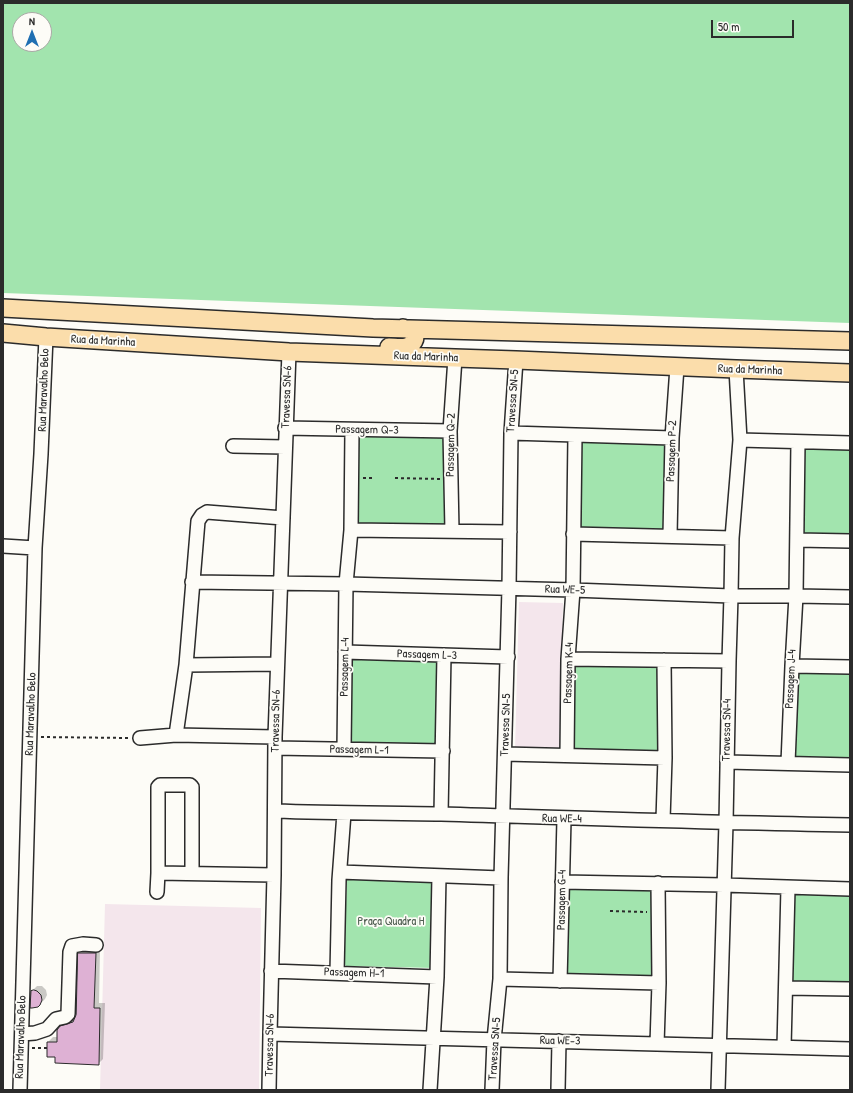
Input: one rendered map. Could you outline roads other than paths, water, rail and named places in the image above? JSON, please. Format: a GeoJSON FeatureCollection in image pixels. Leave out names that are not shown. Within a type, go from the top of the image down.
{"type":"FeatureCollection","features":[{"type":"Feature","properties":{"kind":"main road"},"geometry":{"type":"LineString","coordinates":[[3,308],[403,328],[850,341]]}},
{"type":"Feature","properties":{"kind":"main road"},"geometry":{"type":"LineString","coordinates":[[315,353],[363,347],[406,347],[412,344],[415,339],[412,332],[403,328]]}},
{"type":"Feature","properties":{"kind":"main road","name":"Rua da Marinha"},"geometry":{"type":"LineString","coordinates":[[3,333],[46,338],[289,352],[850,373]]}},
{"type":"Feature","properties":{"kind":"street","name":"Rua Maravalho Belo"},"geometry":{"type":"LineString","coordinates":[[20,1090],[35,548],[46,338]]}},
{"type":"Feature","properties":{"kind":"street","name":"Travessa SN-6"},"geometry":{"type":"LineString","coordinates":[[269,1090],[277,664],[283,518],[284,447],[289,352]]}},
{"type":"Feature","properties":{"kind":"street","name":"Passagem Q-2"},"geometry":{"type":"LineString","coordinates":[[452,531],[450,431],[454,358]]}},
{"type":"Feature","properties":{"kind":"street","name":"Travessa SN-5"},"geometry":{"type":"LineString","coordinates":[[492,1090],[494,1040],[500,979],[501,878],[508,657],[511,433],[516,360]]}},
{"type":"Feature","properties":{"kind":"street","name":"Passagem P-2"},"geometry":{"type":"LineString","coordinates":[[670,536],[672,438],[677,366]]}},
{"type":"Feature","properties":{"kind":"street","name":"Travessa SN-4"},"geometry":{"type":"LineString","coordinates":[[718,1090],[732,596],[732,538],[740,440],[736,369]]}},
{"type":"Feature","properties":{"kind":"street","name":"Passagem Q-3"},"geometry":{"type":"LineString","coordinates":[[285,428],[450,431]]}},
{"type":"Feature","properties":{"kind":"street","name":"Passagem L-4"},"geometry":{"type":"LineString","coordinates":[[344,749],[346,584],[351,530],[352,430]]}},
{"type":"Feature","properties":{"kind":"street"},"geometry":{"type":"LineString","coordinates":[[511,433],[672,438]]}},
{"type":"Feature","properties":{"kind":"street","name":"Passagem K-4"},"geometry":{"type":"LineString","coordinates":[[567,755],[568,659],[573,590],[575,435]]}},
{"type":"Feature","properties":{"kind":"street"},"geometry":{"type":"LineString","coordinates":[[740,440],[850,443]]}},
{"type":"Feature","properties":{"kind":"street","name":"Passagem J-4"},"geometry":{"type":"LineString","coordinates":[[788,763],[796,596],[798,442]]}},
{"type":"Feature","properties":{"kind":"street"},"geometry":{"type":"LineString","coordinates":[[233,446],[284,447]]}},
{"type":"Feature","properties":{"kind":"street"},"geometry":{"type":"LineString","coordinates":[[176,735],[186,665],[198,521],[202,515],[207,512],[283,518]]}},
{"type":"Feature","properties":{"kind":"street"},"geometry":{"type":"LineString","coordinates":[[351,530],[510,532]]}},
{"type":"Feature","properties":{"kind":"street"},"geometry":{"type":"LineString","coordinates":[[573,534],[732,538]]}},
{"type":"Feature","properties":{"kind":"street"},"geometry":{"type":"LineString","coordinates":[[797,540],[850,541]]}},
{"type":"Feature","properties":{"kind":"street"},"geometry":{"type":"LineString","coordinates":[[3,546],[35,548]]}},
{"type":"Feature","properties":{"kind":"street","name":"Rua WE-5"},"geometry":{"type":"LineString","coordinates":[[192,582],[509,588],[732,596],[850,597]]}},
{"type":"Feature","properties":{"kind":"street","name":"Passagem L-3"},"geometry":{"type":"LineString","coordinates":[[345,652],[508,657]]}},
{"type":"Feature","properties":{"kind":"street"},"geometry":{"type":"LineString","coordinates":[[441,814],[444,655]]}},
{"type":"Feature","properties":{"kind":"street"},"geometry":{"type":"LineString","coordinates":[[568,659],[729,661]]}},
{"type":"Feature","properties":{"kind":"street"},"geometry":{"type":"LineString","coordinates":[[663,820],[665,758],[664,660]]}},
{"type":"Feature","properties":{"kind":"street"},"geometry":{"type":"LineString","coordinates":[[186,665],[277,664]]}},
{"type":"Feature","properties":{"kind":"street"},"geometry":{"type":"LineString","coordinates":[[792,666],[850,667]]}},
{"type":"Feature","properties":{"kind":"street","name":"Passagem L-1"},"geometry":{"type":"LineString","coordinates":[[140,738],[176,735],[344,749],[442,751]]}},
{"type":"Feature","properties":{"kind":"street"},"geometry":{"type":"LineString","coordinates":[[505,754],[665,758]]}},
{"type":"Feature","properties":{"kind":"street"},"geometry":{"type":"LineString","coordinates":[[727,762],[850,765]]}},
{"type":"Feature","properties":{"kind":"street"},"geometry":{"type":"LineString","coordinates":[[157,892],[158,788],[160,785],[190,785],[192,787],[192,873]]}},
{"type":"Feature","properties":{"kind":"street","name":"Rua WE-4"},"geometry":{"type":"LineString","coordinates":[[274,811],[441,814],[564,819],[663,820],[726,824],[850,825]]}},
{"type":"Feature","properties":{"kind":"street"},"geometry":{"type":"LineString","coordinates":[[337,973],[340,872],[344,813]]}},
{"type":"Feature","properties":{"kind":"street","name":"Passagem G-4"},"geometry":{"type":"LineString","coordinates":[[560,981],[564,819]]}},
{"type":"Feature","properties":{"kind":"street"},"geometry":{"type":"LineString","coordinates":[[340,872],[501,878]]}},
{"type":"Feature","properties":{"kind":"street"},"geometry":{"type":"LineString","coordinates":[[158,873],[274,875]]}},
{"type":"Feature","properties":{"kind":"street"},"geometry":{"type":"LineString","coordinates":[[430,1090],[437,977],[439,876]]}},
{"type":"Feature","properties":{"kind":"street"},"geometry":{"type":"LineString","coordinates":[[562,882],[658,883],[850,889]]}},
{"type":"Feature","properties":{"kind":"street"},"geometry":{"type":"LineString","coordinates":[[657,1044],[659,983],[658,883]]}},
{"type":"Feature","properties":{"kind":"street"},"geometry":{"type":"LineString","coordinates":[[784,1047],[788,888]]}},
{"type":"Feature","properties":{"kind":"street"},"geometry":{"type":"LineString","coordinates":[[22,1034],[36,1033],[47,1029],[56,1019],[65,1017],[68,1014],[70,952],[72,946],[83,944],[96,945]]}},
{"type":"Feature","properties":{"kind":"street","name":"Passagem H-1"},"geometry":{"type":"LineString","coordinates":[[271,971],[437,977]]}},
{"type":"Feature","properties":{"kind":"street"},"geometry":{"type":"LineString","coordinates":[[500,979],[659,983]]}},
{"type":"Feature","properties":{"kind":"street"},"geometry":{"type":"LineString","coordinates":[[786,988],[850,989]]}},
{"type":"Feature","properties":{"kind":"street","name":"Rua WE-3"},"geometry":{"type":"LineString","coordinates":[[270,1034],[850,1049]]}},
{"type":"Feature","properties":{"kind":"street"},"geometry":{"type":"LineString","coordinates":[[558,1041],[558,1090]]}},
{"type":"Feature","properties":{"kind":"park label","name":"Praça Quadra H"},"geometry":{"type":"Point","coordinates":[391,922]}}]}
